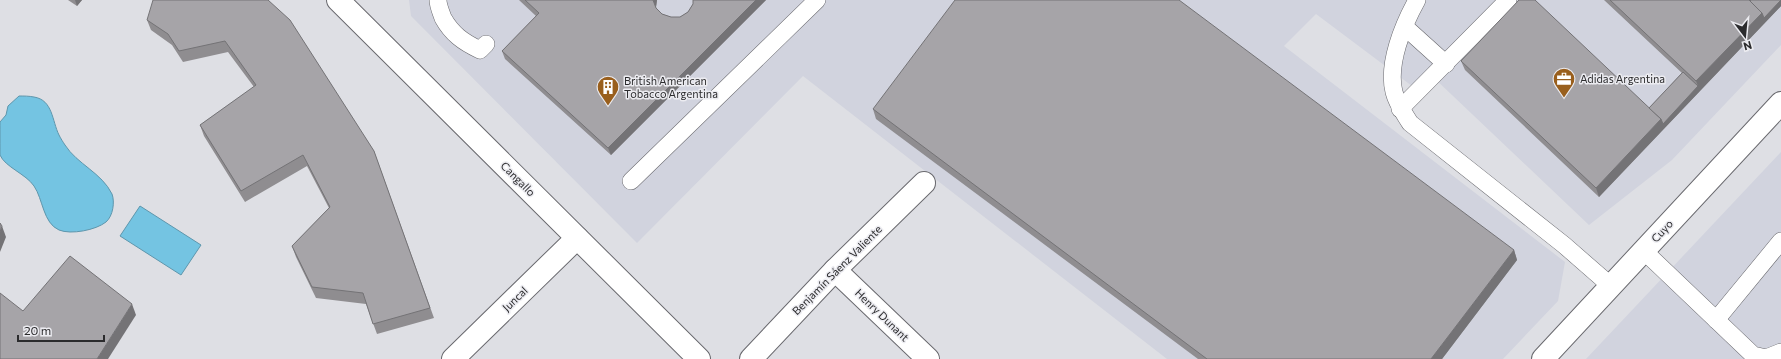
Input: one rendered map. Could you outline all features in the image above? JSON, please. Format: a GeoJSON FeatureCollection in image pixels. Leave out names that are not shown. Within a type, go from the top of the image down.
{"type":"FeatureCollection","features":[{"type":"Feature","properties":{"kind":"street","name":"Cangallo"},"geometry":{"type":"LineString","coordinates":[[348,4],[577,238],[699,359]]}},
{"type":"Feature","properties":{"kind":"street","name":"Cuyo"},"geometry":{"type":"LineString","coordinates":[[1543,359],[1781,103]]}},
{"type":"Feature","properties":{"kind":"street","name":"Benjamín Sáenz Valiente"},"geometry":{"type":"LineString","coordinates":[[751,359],[835,270],[924,183]]}},
{"type":"Feature","properties":{"kind":"street","name":"Juncal"},"geometry":{"type":"LineString","coordinates":[[453,359],[577,238]]}},
{"type":"Feature","properties":{"kind":"street","name":"Henry Dunant"},"geometry":{"type":"LineString","coordinates":[[835,270],[928,359]]}},
{"type":"Feature","properties":{"kind":"lane"},"geometry":{"type":"LineString","coordinates":[[438,0],[441,13],[450,30],[466,43],[480,50],[486,44]]}},
{"type":"Feature","properties":{"kind":"lane"},"geometry":{"type":"LineString","coordinates":[[632,181],[817,0]]}},
{"type":"Feature","properties":{"kind":"lane"},"geometry":{"type":"LineString","coordinates":[[1417,0],[1405,27],[1392,70],[1394,92],[1400,108],[1410,123],[1564,245],[1611,286]]}},
{"type":"Feature","properties":{"kind":"lane"},"geometry":{"type":"LineString","coordinates":[[1400,108],[1446,64],[1508,0]]}},
{"type":"Feature","properties":{"kind":"lane"},"geometry":{"type":"LineString","coordinates":[[1405,27],[1446,64]]}},
{"type":"Feature","properties":{"kind":"lane"},"geometry":{"type":"LineString","coordinates":[[1716,320],[1781,241]]}},
{"type":"Feature","properties":{"kind":"lane"},"geometry":{"type":"LineString","coordinates":[[1644,251],[1753,355],[1766,358],[1781,352]]}},
{"type":"Feature","properties":{"kind":"shaded area"},"geometry":{"type":"Polygon","coordinates":[[[409,0],[1781,0],[1781,45],[1672,160],[1589,225],[1433,77],[1420,92],[1316,14],[1284,46],[1565,262],[1558,301],[1503,359],[1167,359],[803,76],[637,243],[411,16],[409,0]]]}},
{"type":"Feature","properties":{"kind":"shaded area"},"geometry":{"type":"Polygon","coordinates":[[[1781,152],[1781,359],[1586,359],[1781,152]]]}},
{"type":"Feature","properties":{"kind":"water"},"geometry":{"type":"Polygon","coordinates":[[[19,96],[34,97],[45,102],[51,112],[59,135],[70,152],[96,174],[108,187],[113,197],[112,213],[102,225],[77,232],[59,230],[54,227],[46,216],[34,186],[6,163],[0,155],[0,122],[6,115],[8,106],[19,96]]]}},
{"type":"Feature","properties":{"kind":"water"},"geometry":{"type":"Polygon","coordinates":[[[140,206],[201,245],[181,275],[120,236],[140,206]]]}},
{"type":"Feature","properties":{"kind":"building"},"geometry":{"type":"Polygon","coordinates":[[[153,0],[268,0],[290,20],[374,151],[430,308],[373,324],[363,293],[312,287],[292,246],[330,207],[303,155],[241,191],[200,125],[256,85],[225,41],[179,51],[168,34],[147,20],[153,0]]]}},
{"type":"Feature","properties":{"kind":"building","name":"British American Tobacco Argentina"},"geometry":{"type":"Polygon","coordinates":[[[525,0],[653,0],[656,8],[662,14],[671,17],[680,17],[688,12],[693,4],[693,0],[756,0],[608,148],[502,51],[539,13],[525,0]]]}},
{"type":"Feature","properties":{"kind":"building"},"geometry":{"type":"Polygon","coordinates":[[[955,0],[1179,0],[1514,250],[1431,359],[1207,359],[873,109],[955,0]]]}},
{"type":"Feature","properties":{"kind":"building"},"geometry":{"type":"Polygon","coordinates":[[[1519,0],[1535,0],[1661,119],[1596,188],[1461,61],[1519,0]]]}},
{"type":"Feature","properties":{"kind":"building"},"geometry":{"type":"Polygon","coordinates":[[[1610,0],[1749,0],[1762,13],[1696,81],[1610,0]]]}},
{"type":"Feature","properties":{"kind":"building"},"geometry":{"type":"Polygon","coordinates":[[[1781,0],[1764,18],[1762,13],[1750,1],[1781,0]]]}},
{"type":"Feature","properties":{"kind":"building"},"geometry":{"type":"Polygon","coordinates":[[[1683,72],[1698,86],[1663,124],[1661,119],[1649,108],[1683,72]]]}},
{"type":"Feature","properties":{"kind":"building"},"geometry":{"type":"Polygon","coordinates":[[[70,256],[132,304],[97,359],[0,359],[0,293],[23,311],[70,256]]]}},
{"type":"Feature","properties":{"kind":"place","name":"Adidas Argentina"},"geometry":{"type":"Point","coordinates":[1564,98]}},
{"type":"Feature","properties":{"kind":"place","name":"British American Tobacco Argentina"},"geometry":{"type":"Point","coordinates":[608,106]}}]}
